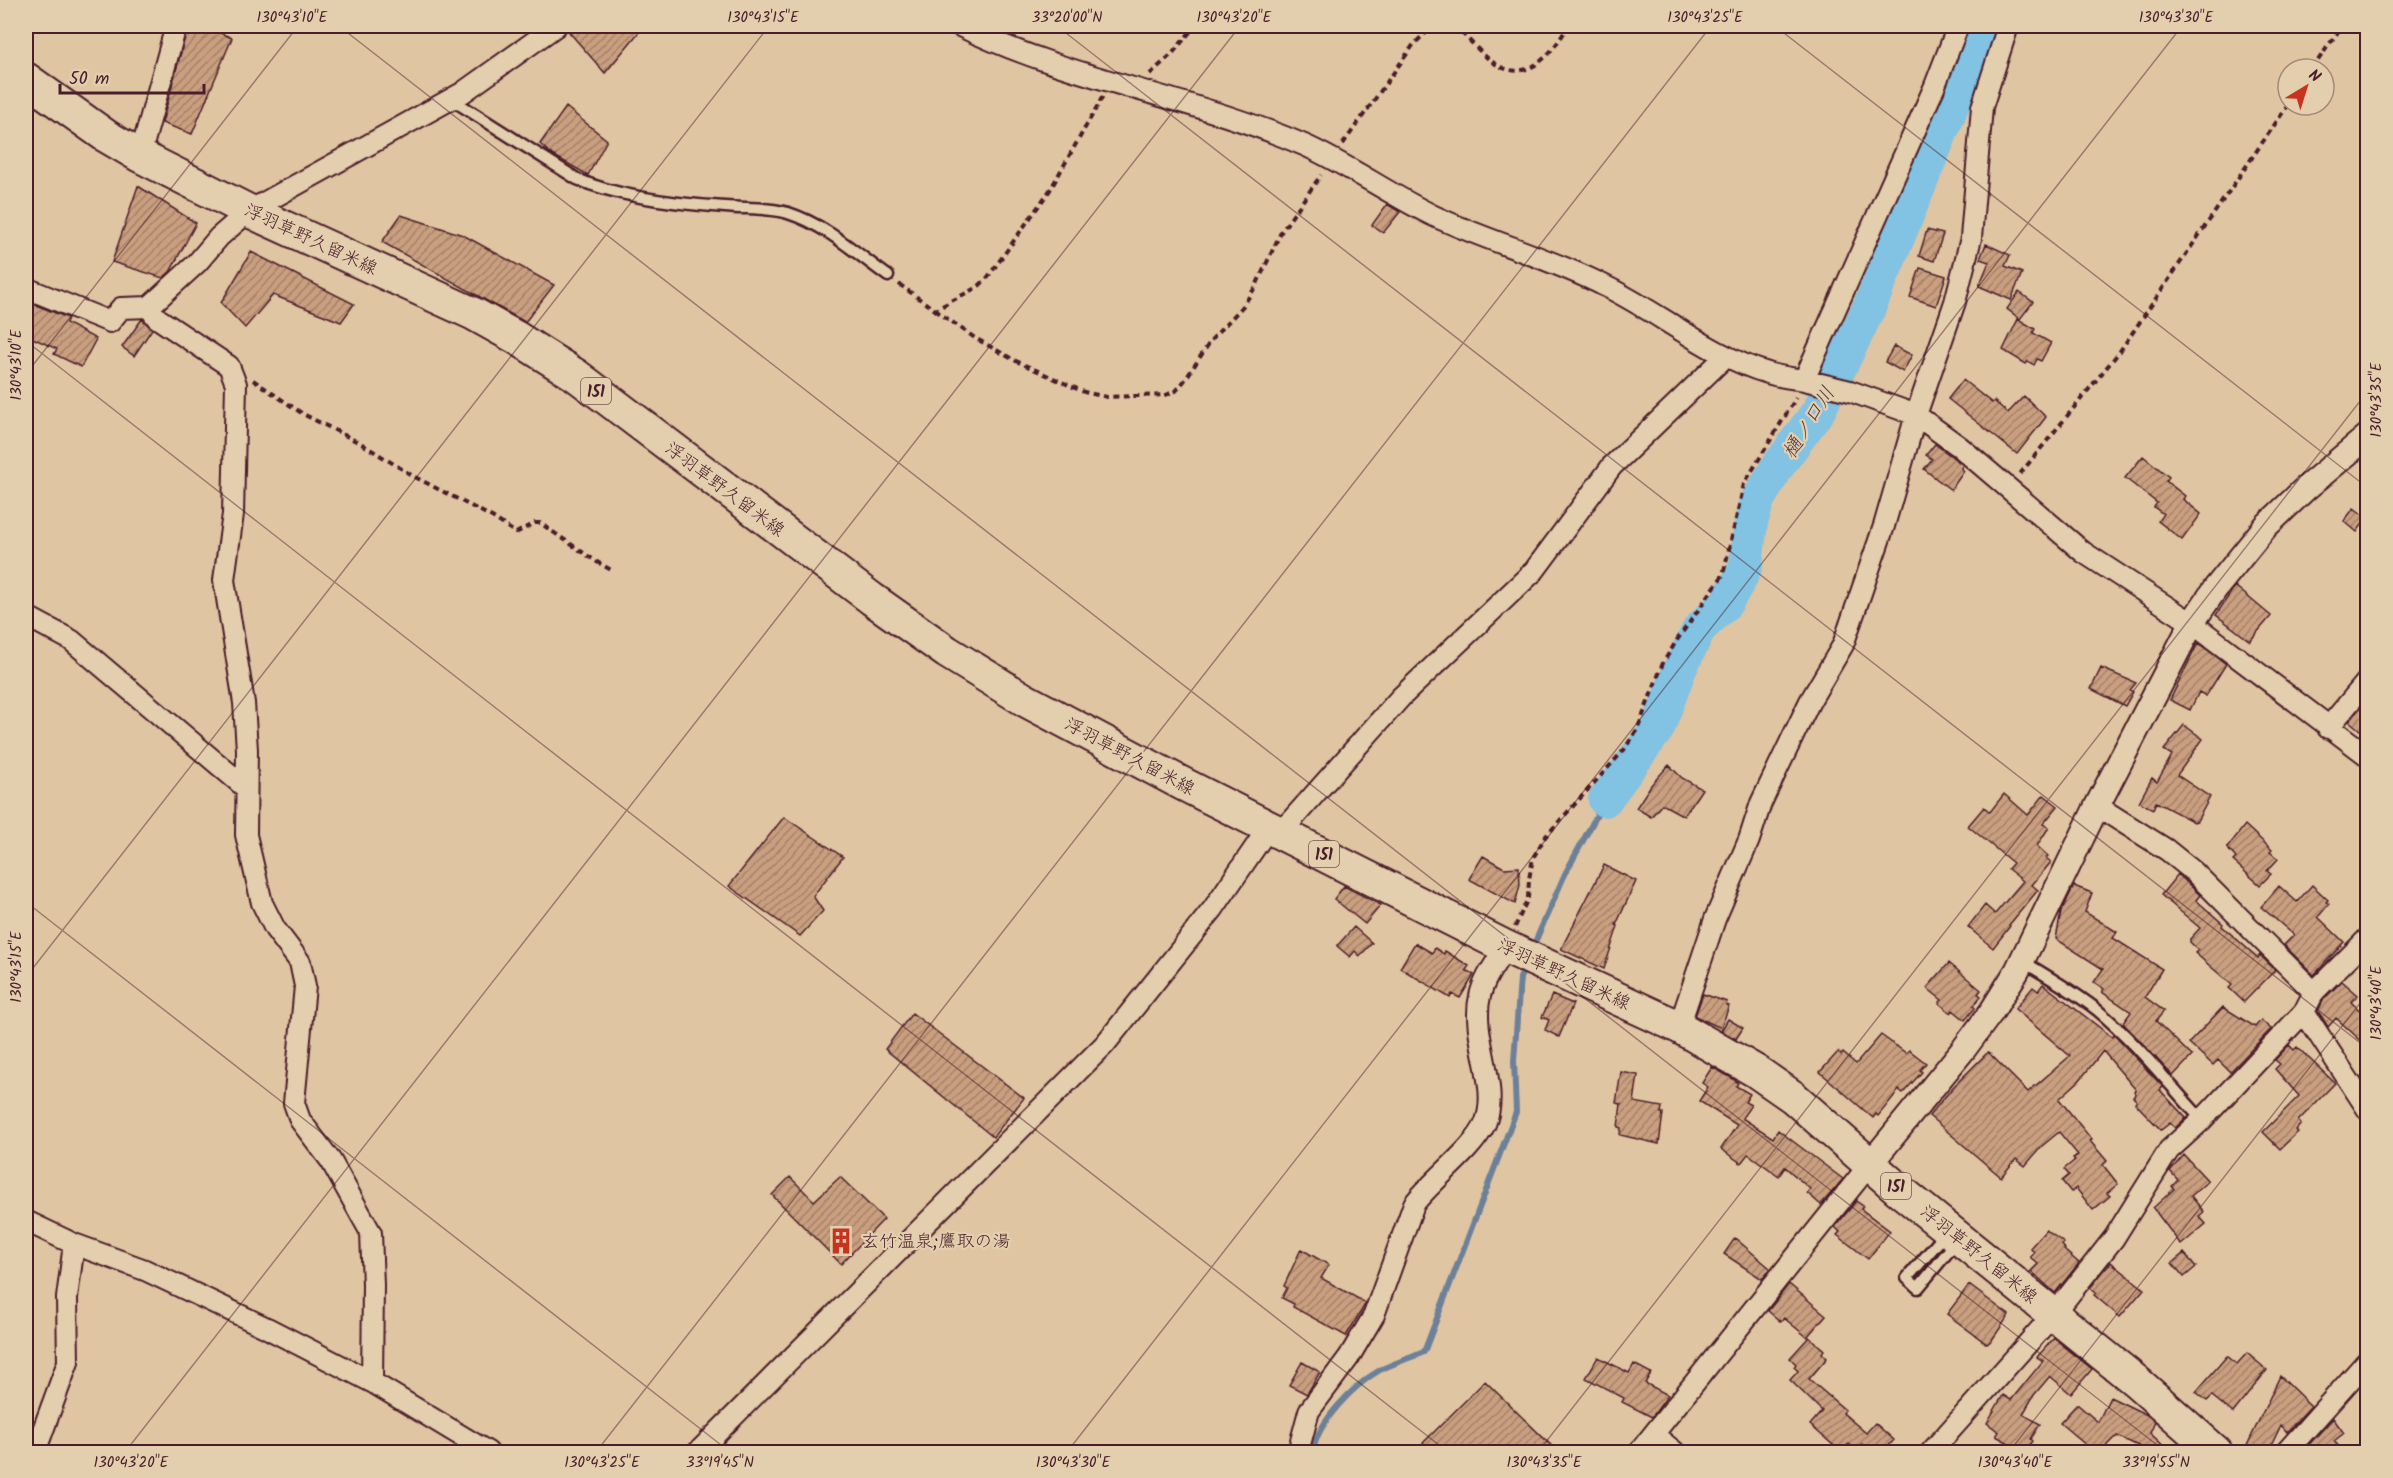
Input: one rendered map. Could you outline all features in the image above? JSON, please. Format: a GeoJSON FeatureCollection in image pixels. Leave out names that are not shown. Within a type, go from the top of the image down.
{"type":"FeatureCollection","features":[{"type":"Feature","properties":{"kind":"main road","name":"浮羽草野久留米線"},"geometry":{"type":"LineString","coordinates":[[26,79],[106,136],[140,156],[249,211],[474,314],[517,338],[576,376],[816,558],[947,652],[1025,699],[1099,740],[1509,949],[1679,1027],[1757,1072],[1793,1097],[1954,1234],[2137,1382],[2216,1452]]}},
{"type":"Feature","properties":{"kind":"street"},"geometry":{"type":"LineString","coordinates":[[140,156],[176,26]]}},
{"type":"Feature","properties":{"kind":"street"},"geometry":{"type":"LineString","coordinates":[[26,292],[31,290],[110,322],[121,308],[149,307],[197,263],[219,237],[249,211],[451,99],[556,26]]}},
{"type":"Feature","properties":{"kind":"street"},"geometry":{"type":"LineString","coordinates":[[960,26],[1012,49],[1274,133],[1332,159],[1434,216],[1557,264],[1606,286],[1726,356],[1768,373],[1850,391],[1916,415],[1960,447],[2083,552],[2192,623],[2367,756]]}},
{"type":"Feature","properties":{"kind":"street"},"geometry":{"type":"LineString","coordinates":[[1809,382],[1958,26]]}},
{"type":"Feature","properties":{"kind":"street"},"geometry":{"type":"LineString","coordinates":[[1679,1027],[1715,919],[1749,840],[1761,803],[1810,701],[1843,645],[1884,526],[1916,415],[1955,302],[1971,238],[1982,107],[2008,26]]}},
{"type":"Feature","properties":{"kind":"street"},"geometry":{"type":"LineString","coordinates":[[149,307],[157,318],[230,366],[236,384],[233,514],[224,580],[244,703],[247,750],[246,835],[262,903],[275,930],[300,962],[305,986],[294,1102],[300,1120],[331,1161],[371,1233],[372,1382]]}},
{"type":"Feature","properties":{"kind":"street"},"geometry":{"type":"LineString","coordinates":[[698,1452],[1105,1044],[1275,829],[1401,697],[1534,571],[1612,466],[1726,356]]}},
{"type":"Feature","properties":{"kind":"street"},"geometry":{"type":"LineString","coordinates":[[1639,1452],[1992,1011],[2022,962],[2097,806],[2192,623],[2216,589],[2266,526],[2367,436]]}},
{"type":"Feature","properties":{"kind":"street"},"geometry":{"type":"LineString","coordinates":[[26,616],[70,640],[246,788]]}},
{"type":"Feature","properties":{"kind":"street"},"geometry":{"type":"LineString","coordinates":[[2328,728],[2367,680]]}},
{"type":"Feature","properties":{"kind":"street"},"geometry":{"type":"LineString","coordinates":[[2097,806],[2167,850],[2193,871],[2314,992]]}},
{"type":"Feature","properties":{"kind":"street"},"geometry":{"type":"LineString","coordinates":[[1931,1452],[2054,1314],[2114,1238],[2169,1150],[2202,1120],[2304,1012],[2314,992],[2367,938]]}},
{"type":"Feature","properties":{"kind":"street"},"geometry":{"type":"LineString","coordinates":[[1298,1452],[1309,1410],[1349,1356],[1374,1315],[1414,1204],[1473,1142],[1484,1126],[1489,1112],[1489,1098],[1477,1018],[1480,996],[1486,980],[1509,949]]}},
{"type":"Feature","properties":{"kind":"street"},"geometry":{"type":"LineString","coordinates":[[2304,1012],[2367,1110]]}},
{"type":"Feature","properties":{"kind":"street"},"geometry":{"type":"LineString","coordinates":[[26,1221],[74,1244],[145,1270],[372,1382],[488,1452]]}},
{"type":"Feature","properties":{"kind":"street"},"geometry":{"type":"LineString","coordinates":[[35,1452],[68,1362],[67,1298],[74,1244]]}},
{"type":"Feature","properties":{"kind":"street"},"geometry":{"type":"LineString","coordinates":[[2286,1452],[2367,1360]]}},
{"type":"Feature","properties":{"kind":"street"},"geometry":{"type":"LineString","coordinates":[[1654,1435],[1675,1452]]}},
{"type":"Feature","properties":{"kind":"lane"},"geometry":{"type":"LineString","coordinates":[[451,99],[577,179],[594,186],[678,204],[785,212],[807,220],[828,233],[888,276]]}},
{"type":"Feature","properties":{"kind":"lane"},"geometry":{"type":"LineString","coordinates":[[2022,962],[2097,1010],[2123,1034],[2202,1120]]}},
{"type":"Feature","properties":{"kind":"lane"},"geometry":{"type":"LineString","coordinates":[[1954,1234],[1918,1288],[1906,1278],[1954,1234]]}},
{"type":"Feature","properties":{"kind":"path"},"geometry":{"type":"LineString","coordinates":[[1131,86],[1146,77],[1172,54],[1196,26]]}},
{"type":"Feature","properties":{"kind":"path"},"geometry":{"type":"LineString","coordinates":[[888,276],[975,338],[1016,361],[1084,392],[1107,397],[1166,395],[1176,391],[1212,339],[1243,306],[1256,286],[1281,232],[1332,159],[1414,44],[1433,26]]}},
{"type":"Feature","properties":{"kind":"path"},"geometry":{"type":"LineString","coordinates":[[1453,26],[1498,66],[1512,71],[1528,70],[1544,59],[1557,45],[1568,26]]}},
{"type":"Feature","properties":{"kind":"path"},"geometry":{"type":"LineString","coordinates":[[2320,57],[2342,26]]}},
{"type":"Feature","properties":{"kind":"path"},"geometry":{"type":"LineString","coordinates":[[935,310],[979,286],[988,277],[1050,190],[1112,80]]}},
{"type":"Feature","properties":{"kind":"path"},"geometry":{"type":"LineString","coordinates":[[2008,489],[2120,351],[2280,117]]}},
{"type":"Feature","properties":{"kind":"path"},"geometry":{"type":"LineString","coordinates":[[230,366],[303,414],[362,444],[413,476],[492,518],[509,530],[516,533],[535,523],[540,523],[613,571]]}},
{"type":"Feature","properties":{"kind":"path"},"geometry":{"type":"LineString","coordinates":[[1509,949],[1528,898],[1533,858],[1545,837],[1624,750],[1638,728],[1663,663],[1723,575],[1744,484],[1809,382]]}},
{"type":"Feature","properties":{"kind":"building"},"geometry":{"type":"Polygon","coordinates":[[[188,26],[204,26],[232,38],[192,134],[162,123],[188,26]]]}},
{"type":"Feature","properties":{"kind":"building"},"geometry":{"type":"Polygon","coordinates":[[[579,26],[644,26],[605,73],[569,32],[579,26]]]}},
{"type":"Feature","properties":{"kind":"building"},"geometry":{"type":"Polygon","coordinates":[[[566,107],[607,140],[588,175],[551,154],[540,144],[566,107]]]}},
{"type":"Feature","properties":{"kind":"building"},"geometry":{"type":"Polygon","coordinates":[[[138,186],[196,223],[170,272],[163,278],[112,262],[138,186]]]}},
{"type":"Feature","properties":{"kind":"building"},"geometry":{"type":"Polygon","coordinates":[[[1387,204],[1400,212],[1383,233],[1372,225],[1387,204]]]}},
{"type":"Feature","properties":{"kind":"building"},"geometry":{"type":"Polygon","coordinates":[[[401,215],[463,235],[554,285],[525,322],[382,242],[401,215]]]}},
{"type":"Feature","properties":{"kind":"building"},"geometry":{"type":"Polygon","coordinates":[[[1927,230],[1943,234],[1934,261],[1919,256],[1927,230]]]}},
{"type":"Feature","properties":{"kind":"building"},"geometry":{"type":"Polygon","coordinates":[[[1986,244],[2010,255],[2005,266],[2022,273],[2011,300],[1979,286],[1989,262],[1980,259],[1986,244]]]}},
{"type":"Feature","properties":{"kind":"building"},"geometry":{"type":"Polygon","coordinates":[[[251,252],[354,304],[341,322],[273,295],[245,328],[221,303],[251,252]]]}},
{"type":"Feature","properties":{"kind":"building"},"geometry":{"type":"Polygon","coordinates":[[[1920,268],[1946,276],[1936,306],[1910,297],[1920,268]]]}},
{"type":"Feature","properties":{"kind":"building"},"geometry":{"type":"Polygon","coordinates":[[[2019,292],[2033,302],[2020,319],[2007,309],[2019,292]]]}},
{"type":"Feature","properties":{"kind":"building"},"geometry":{"type":"Polygon","coordinates":[[[31,303],[68,318],[66,323],[96,339],[81,367],[54,354],[57,349],[26,335],[26,306],[31,303]]]}},
{"type":"Feature","properties":{"kind":"building"},"geometry":{"type":"Polygon","coordinates":[[[142,319],[152,329],[134,356],[122,347],[142,319]]]}},
{"type":"Feature","properties":{"kind":"building"},"geometry":{"type":"Polygon","coordinates":[[[2018,319],[2035,329],[2033,333],[2051,343],[2041,361],[2037,359],[2034,365],[2028,361],[2026,364],[2003,350],[2018,319]]]}},
{"type":"Feature","properties":{"kind":"building"},"geometry":{"type":"Polygon","coordinates":[[[1894,346],[1912,355],[1903,372],[1885,362],[1894,346]]]}},
{"type":"Feature","properties":{"kind":"building"},"geometry":{"type":"Polygon","coordinates":[[[1963,380],[2008,413],[2024,396],[2046,417],[2017,454],[1948,399],[1963,380]]]}},
{"type":"Feature","properties":{"kind":"building"},"geometry":{"type":"Polygon","coordinates":[[[1935,444],[1963,465],[1961,468],[1964,471],[1951,490],[1924,469],[1932,459],[1926,455],[1935,444]]]}},
{"type":"Feature","properties":{"kind":"building"},"geometry":{"type":"Polygon","coordinates":[[[2143,456],[2169,477],[2166,481],[2185,496],[2183,499],[2201,514],[2182,540],[2158,521],[2163,514],[2154,507],[2157,503],[2125,478],[2143,456]]]}},
{"type":"Feature","properties":{"kind":"building"},"geometry":{"type":"Polygon","coordinates":[[[2354,508],[2367,518],[2357,532],[2344,521],[2354,508]]]}},
{"type":"Feature","properties":{"kind":"building"},"geometry":{"type":"Polygon","coordinates":[[[2235,586],[2271,616],[2250,641],[2216,615],[2235,586]]]}},
{"type":"Feature","properties":{"kind":"building"},"geometry":{"type":"Polygon","coordinates":[[[2198,643],[2226,664],[2206,696],[2199,692],[2190,710],[2170,700],[2198,643]]]}},
{"type":"Feature","properties":{"kind":"building"},"geometry":{"type":"Polygon","coordinates":[[[2101,668],[2136,683],[2130,690],[2133,692],[2125,706],[2091,689],[2101,668]]]}},
{"type":"Feature","properties":{"kind":"building"},"geometry":{"type":"Polygon","coordinates":[[[2367,699],[2367,736],[2349,721],[2367,699]]]}},
{"type":"Feature","properties":{"kind":"building"},"geometry":{"type":"Polygon","coordinates":[[[2184,725],[2203,739],[2177,775],[2210,797],[2197,821],[2194,822],[2156,802],[2153,809],[2139,802],[2152,778],[2157,782],[2172,755],[2164,750],[2184,725]]]}},
{"type":"Feature","properties":{"kind":"building"},"geometry":{"type":"Polygon","coordinates":[[[1669,765],[1682,778],[1702,789],[1684,816],[1662,804],[1651,817],[1636,808],[1651,785],[1669,765]]]}},
{"type":"Feature","properties":{"kind":"building"},"geometry":{"type":"Polygon","coordinates":[[[2004,794],[2028,815],[2044,795],[2058,806],[2043,824],[2049,827],[2037,846],[2051,862],[2032,885],[2038,890],[1993,948],[1968,927],[1985,905],[1995,914],[2023,881],[2008,869],[2013,863],[1968,826],[1984,807],[1990,812],[2004,794]]]}},
{"type":"Feature","properties":{"kind":"building"},"geometry":{"type":"Polygon","coordinates":[[[784,817],[843,857],[813,896],[823,911],[800,936],[729,886],[784,817]]]}},
{"type":"Feature","properties":{"kind":"building"},"geometry":{"type":"Polygon","coordinates":[[[2245,825],[2272,850],[2270,852],[2278,859],[2267,871],[2271,874],[2260,885],[2233,861],[2236,858],[2227,848],[2245,825]]]}},
{"type":"Feature","properties":{"kind":"building"},"geometry":{"type":"Polygon","coordinates":[[[1483,856],[1504,868],[1519,867],[1520,885],[1515,904],[1469,879],[1483,856]]]}},
{"type":"Feature","properties":{"kind":"building"},"geometry":{"type":"Polygon","coordinates":[[[1604,865],[1636,881],[1616,925],[1618,926],[1604,969],[1561,949],[1604,865]]]}},
{"type":"Feature","properties":{"kind":"building"},"geometry":{"type":"Polygon","coordinates":[[[2178,874],[2200,895],[2196,900],[2223,924],[2222,926],[2258,958],[2260,955],[2275,970],[2244,1002],[2229,988],[2232,985],[2195,953],[2198,950],[2190,939],[2200,928],[2161,895],[2178,874]]]}},
{"type":"Feature","properties":{"kind":"building"},"geometry":{"type":"Polygon","coordinates":[[[2312,885],[2328,900],[2326,902],[2329,904],[2318,917],[2344,942],[2314,975],[2284,945],[2294,935],[2261,907],[2279,886],[2297,902],[2312,885]]]}},
{"type":"Feature","properties":{"kind":"building"},"geometry":{"type":"Polygon","coordinates":[[[1344,886],[1381,905],[1365,924],[1334,899],[1344,886]]]}},
{"type":"Feature","properties":{"kind":"building"},"geometry":{"type":"Polygon","coordinates":[[[2074,886],[2092,893],[2085,912],[2117,932],[2113,938],[2162,969],[2145,997],[2164,1011],[2156,1021],[2192,1056],[2173,1076],[2123,1023],[2131,1012],[2102,992],[2104,989],[2094,982],[2103,969],[2056,939],[2061,912],[2074,886]]]}},
{"type":"Feature","properties":{"kind":"building"},"geometry":{"type":"Polygon","coordinates":[[[1354,927],[1372,943],[1360,956],[1355,951],[1350,957],[1337,946],[1354,927]]]}},
{"type":"Feature","properties":{"kind":"building"},"geometry":{"type":"Polygon","coordinates":[[[1415,943],[1432,953],[1435,948],[1444,954],[1445,951],[1469,966],[1466,970],[1474,975],[1460,998],[1452,994],[1450,998],[1400,968],[1415,943]]]}},
{"type":"Feature","properties":{"kind":"building"},"geometry":{"type":"Polygon","coordinates":[[[1949,963],[1981,990],[1978,994],[1981,996],[1973,1006],[1975,1008],[1965,1020],[1953,1010],[1951,1013],[1939,1003],[1942,1000],[1927,988],[1949,963]]]}},
{"type":"Feature","properties":{"kind":"building"},"geometry":{"type":"Polygon","coordinates":[[[2342,981],[2358,995],[2351,1002],[2367,1017],[2367,1046],[2336,1018],[2328,1027],[2318,1011],[2324,999],[2342,981]]]}},
{"type":"Feature","properties":{"kind":"building"},"geometry":{"type":"Polygon","coordinates":[[[2043,984],[2112,1037],[2114,1035],[2163,1087],[2160,1090],[2186,1118],[2175,1128],[2170,1123],[2161,1130],[2135,1103],[2137,1101],[2133,1097],[2136,1090],[2103,1051],[2079,1081],[2059,1099],[2107,1161],[2103,1165],[2118,1184],[2107,1193],[2110,1196],[2093,1210],[2076,1188],[2071,1192],[2062,1181],[2069,1175],[2064,1169],[2078,1155],[2059,1132],[2042,1146],[2025,1166],[2016,1159],[2001,1177],[1929,1116],[1953,1087],[1988,1052],[2028,1092],[2070,1056],[2015,1009],[2033,987],[2038,991],[2043,984]]]}},
{"type":"Feature","properties":{"kind":"building"},"geometry":{"type":"Polygon","coordinates":[[[1703,994],[1727,1002],[1726,1005],[1729,1006],[1721,1028],[1695,1016],[1703,994]]]}},
{"type":"Feature","properties":{"kind":"building"},"geometry":{"type":"Polygon","coordinates":[[[1552,995],[1573,1004],[1559,1037],[1545,1030],[1549,1020],[1542,1017],[1552,995]]]}},
{"type":"Feature","properties":{"kind":"building"},"geometry":{"type":"Polygon","coordinates":[[[2223,1007],[2255,1027],[2261,1020],[2271,1029],[2230,1072],[2218,1060],[2213,1065],[2189,1043],[2223,1007]]]}},
{"type":"Feature","properties":{"kind":"building"},"geometry":{"type":"Polygon","coordinates":[[[912,1013],[1024,1098],[993,1137],[885,1049],[912,1013]]]}},
{"type":"Feature","properties":{"kind":"building"},"geometry":{"type":"Polygon","coordinates":[[[1728,1019],[1743,1028],[1736,1039],[1721,1031],[1728,1019]]]}},
{"type":"Feature","properties":{"kind":"building"},"geometry":{"type":"Polygon","coordinates":[[[1881,1035],[1906,1053],[1909,1050],[1926,1063],[1920,1070],[1922,1072],[1903,1093],[1899,1090],[1878,1116],[1876,1114],[1873,1118],[1820,1072],[1838,1052],[1841,1055],[1843,1053],[1856,1064],[1881,1035]]]}},
{"type":"Feature","properties":{"kind":"building"},"geometry":{"type":"Polygon","coordinates":[[[2289,1045],[2294,1050],[2297,1047],[2335,1083],[2298,1121],[2301,1124],[2296,1130],[2298,1132],[2280,1149],[2263,1132],[2299,1096],[2275,1069],[2280,1064],[2275,1060],[2289,1045]]]}},
{"type":"Feature","properties":{"kind":"building"},"geometry":{"type":"Polygon","coordinates":[[[1712,1067],[1730,1077],[1738,1083],[1736,1086],[1750,1094],[1745,1102],[1751,1105],[1742,1118],[1773,1138],[1778,1130],[1843,1179],[1821,1205],[1807,1193],[1810,1189],[1785,1167],[1779,1176],[1748,1154],[1741,1163],[1721,1149],[1737,1125],[1699,1101],[1708,1087],[1702,1083],[1712,1067]]]}},
{"type":"Feature","properties":{"kind":"building"},"geometry":{"type":"Polygon","coordinates":[[[1621,1072],[1638,1075],[1634,1102],[1662,1107],[1659,1144],[1620,1135],[1621,1128],[1618,1127],[1621,1104],[1616,1103],[1621,1072]]]}},
{"type":"Feature","properties":{"kind":"building"},"geometry":{"type":"Polygon","coordinates":[[[2184,1155],[2208,1181],[2191,1196],[2204,1212],[2199,1216],[2206,1224],[2181,1245],[2153,1208],[2174,1189],[2172,1186],[2178,1180],[2170,1171],[2184,1155]]]}},
{"type":"Feature","properties":{"kind":"building","name":"玄竹温泉;鷹取の湯"},"geometry":{"type":"Polygon","coordinates":[[[790,1177],[814,1201],[840,1177],[884,1219],[841,1264],[772,1195],[790,1177]]]}},
{"type":"Feature","properties":{"kind":"building"},"geometry":{"type":"Polygon","coordinates":[[[1856,1201],[1863,1206],[1861,1209],[1890,1231],[1868,1259],[1837,1235],[1840,1232],[1835,1227],[1856,1201]]]}},
{"type":"Feature","properties":{"kind":"building"},"geometry":{"type":"Polygon","coordinates":[[[2046,1230],[2064,1243],[2062,1245],[2064,1250],[2079,1263],[2055,1293],[2031,1271],[2038,1264],[2030,1257],[2034,1252],[2030,1248],[2046,1230]]]}},
{"type":"Feature","properties":{"kind":"building"},"geometry":{"type":"Polygon","coordinates":[[[1735,1238],[1771,1269],[1762,1279],[1724,1254],[1735,1238]]]}},
{"type":"Feature","properties":{"kind":"building"},"geometry":{"type":"Polygon","coordinates":[[[1301,1249],[1329,1265],[1321,1278],[1366,1303],[1346,1336],[1293,1307],[1294,1304],[1282,1298],[1287,1288],[1284,1286],[1301,1249]]]}},
{"type":"Feature","properties":{"kind":"building"},"geometry":{"type":"Polygon","coordinates":[[[2184,1253],[2196,1267],[2184,1277],[2172,1263],[2184,1253]]]}},
{"type":"Feature","properties":{"kind":"building"},"geometry":{"type":"Polygon","coordinates":[[[2111,1262],[2144,1289],[2120,1317],[2094,1295],[2096,1293],[2090,1288],[2111,1262]]]}},
{"type":"Feature","properties":{"kind":"building"},"geometry":{"type":"Polygon","coordinates":[[[1789,1284],[1826,1315],[1807,1337],[1784,1318],[1781,1322],[1768,1311],[1789,1284]]]}},
{"type":"Feature","properties":{"kind":"building"},"geometry":{"type":"Polygon","coordinates":[[[1969,1285],[2009,1315],[1987,1344],[1947,1314],[1969,1285]]]}},
{"type":"Feature","properties":{"kind":"building"},"geometry":{"type":"Polygon","coordinates":[[[1809,1337],[1824,1350],[1822,1353],[1827,1358],[1809,1379],[1845,1410],[1843,1413],[1866,1433],[1875,1423],[1894,1440],[1883,1452],[1872,1452],[1862,1444],[1857,1451],[1849,1444],[1840,1451],[1810,1425],[1822,1411],[1790,1380],[1798,1371],[1794,1367],[1796,1364],[1790,1358],[1809,1337]]]}},
{"type":"Feature","properties":{"kind":"building"},"geometry":{"type":"Polygon","coordinates":[[[2054,1338],[2092,1369],[2071,1394],[2050,1376],[2034,1395],[2023,1414],[2040,1424],[2031,1439],[2033,1441],[2025,1452],[1996,1436],[1999,1432],[1987,1423],[2003,1395],[2011,1400],[2043,1361],[2037,1357],[2054,1338]]]}},
{"type":"Feature","properties":{"kind":"building"},"geometry":{"type":"Polygon","coordinates":[[[2247,1353],[2267,1370],[2233,1413],[2212,1396],[2207,1401],[2196,1392],[2227,1356],[2237,1364],[2247,1353]]]}},
{"type":"Feature","properties":{"kind":"building"},"geometry":{"type":"Polygon","coordinates":[[[1598,1357],[1629,1373],[1634,1364],[1651,1373],[1645,1383],[1668,1395],[1652,1417],[1622,1402],[1624,1398],[1586,1378],[1598,1357]]]}},
{"type":"Feature","properties":{"kind":"building"},"geometry":{"type":"Polygon","coordinates":[[[1302,1362],[1320,1372],[1307,1394],[1289,1385],[1302,1362]]]}},
{"type":"Feature","properties":{"kind":"building"},"geometry":{"type":"Polygon","coordinates":[[[2280,1376],[2311,1406],[2287,1432],[2281,1425],[2268,1452],[2244,1452],[2280,1376]]]}},
{"type":"Feature","properties":{"kind":"building"},"geometry":{"type":"Polygon","coordinates":[[[1485,1381],[1558,1452],[1432,1452],[1423,1443],[1485,1381]]]}},
{"type":"Feature","properties":{"kind":"building"},"geometry":{"type":"Polygon","coordinates":[[[2110,1397],[2147,1415],[2155,1422],[2150,1433],[2170,1452],[2151,1452],[2117,1436],[2101,1452],[2094,1452],[2060,1423],[2077,1404],[2098,1422],[2110,1397]]]}},
{"type":"Feature","properties":{"kind":"building"},"geometry":{"type":"Polygon","coordinates":[[[2333,1418],[2344,1433],[2334,1441],[2344,1452],[2306,1452],[2304,1450],[2333,1418]]]}},
{"type":"Feature","properties":{"kind":"waterway","name":"樋ノ口川"},"geometry":{"type":"LineString","coordinates":[[1605,800],[1658,728],[1679,671],[1699,629],[1726,603],[1740,579],[1746,565],[1751,522],[1758,500],[1778,466],[1819,410],[1869,308],[1985,26]]}},
{"type":"Feature","properties":{"kind":"waterway"},"geometry":{"type":"LineString","coordinates":[[1532,949],[1565,874],[1605,800]]}},
{"type":"Feature","properties":{"kind":"waterway"},"geometry":{"type":"LineString","coordinates":[[1313,1452],[1316,1440],[1329,1417],[1359,1385],[1380,1370],[1424,1352],[1516,1112],[1514,1061],[1520,978],[1525,967]]}},
{"type":"Feature","properties":{"kind":"place","name":"玄竹温泉;鷹取の湯"},"geometry":{"type":"Point","coordinates":[841,1241]}}]}
